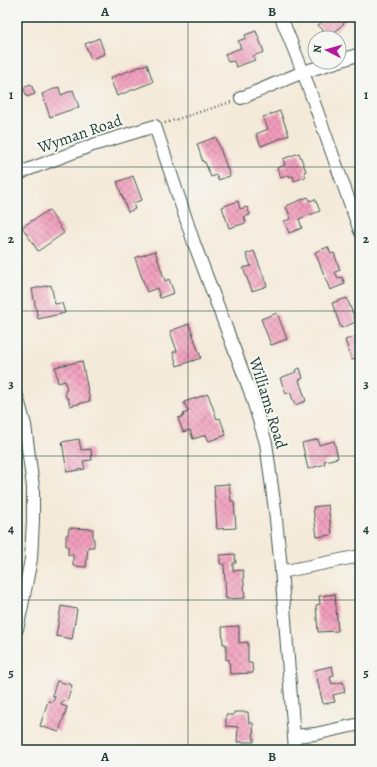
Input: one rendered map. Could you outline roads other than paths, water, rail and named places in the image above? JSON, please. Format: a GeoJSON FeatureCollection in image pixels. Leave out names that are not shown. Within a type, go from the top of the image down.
{"type":"FeatureCollection","features":[{"type":"Feature","properties":{"kind":"street"},"geometry":{"type":"LineString","coordinates":[[281,17],[303,72],[360,231]]}},
{"type":"Feature","properties":{"kind":"street"},"geometry":{"type":"LineString","coordinates":[[347,58],[360,54]]}},
{"type":"Feature","properties":{"kind":"street"},"geometry":{"type":"LineString","coordinates":[[241,98],[310,70]]}},
{"type":"Feature","properties":{"kind":"street","name":"Wyman Road"},"geometry":{"type":"LineString","coordinates":[[17,175],[93,145],[155,126]]}},
{"type":"Feature","properties":{"kind":"street","name":"Williams Road"},"geometry":{"type":"LineString","coordinates":[[155,126],[194,243],[250,391],[266,443],[275,510],[281,572],[295,750]]}},
{"type":"Feature","properties":{"kind":"street"},"geometry":{"type":"LineString","coordinates":[[17,396],[25,425],[33,487],[33,520],[31,559],[17,629]]}},
{"type":"Feature","properties":{"kind":"street"},"geometry":{"type":"LineString","coordinates":[[281,572],[360,556]]}},
{"type":"Feature","properties":{"kind":"street"},"geometry":{"type":"LineString","coordinates":[[294,736],[315,734],[360,724]]}}]}
